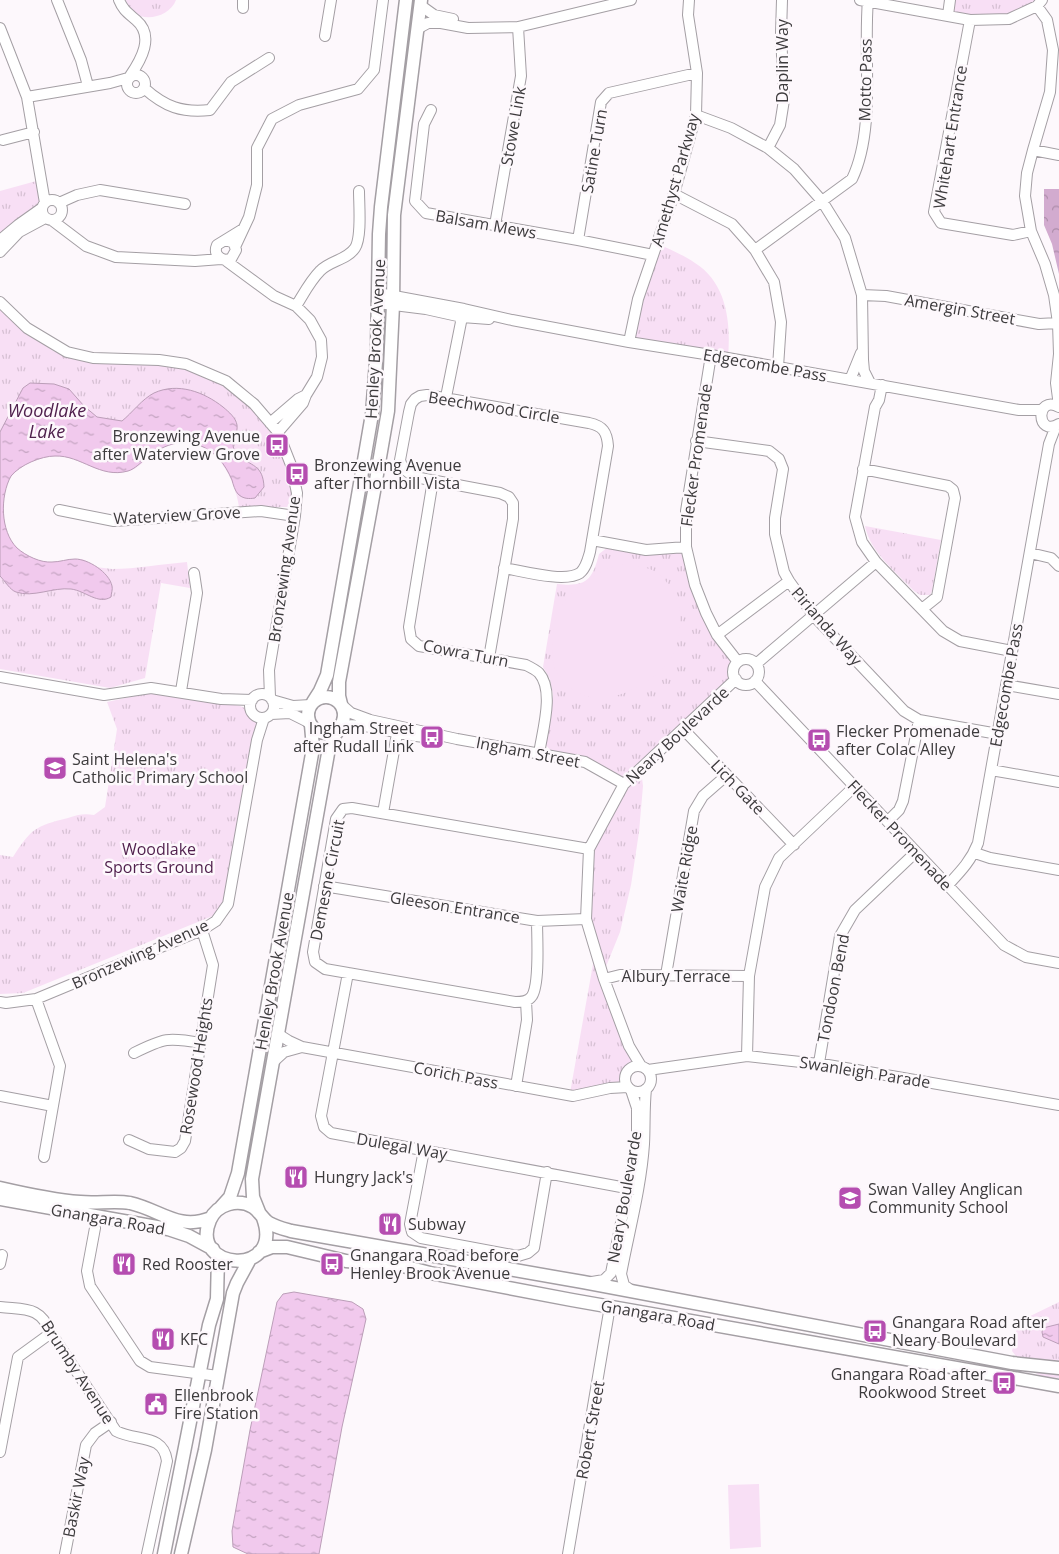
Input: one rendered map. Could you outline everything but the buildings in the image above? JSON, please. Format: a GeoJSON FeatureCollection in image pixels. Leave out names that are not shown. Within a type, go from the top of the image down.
{"type":"FeatureCollection","features":[{"type":"Feature","properties":{"kind":"main road","name":"Henley Brook Avenue"},"geometry":{"type":"LineString","coordinates":[[312,704],[327,675],[366,456],[376,374],[381,207],[406,0]]}},
{"type":"Feature","properties":{"kind":"main road","name":"Henley Brook Avenue"},"geometry":{"type":"LineString","coordinates":[[342,705],[339,696],[339,682],[388,411],[393,300],[394,216],[420,3]]}},
{"type":"Feature","properties":{"kind":"main road"},"geometry":{"type":"LineString","coordinates":[[327,696],[337,700],[342,705],[345,717],[340,728],[333,732],[321,733],[310,724],[308,713],[312,704],[327,696]]}},
{"type":"Feature","properties":{"kind":"main road","name":"Henley Brook Avenue"},"geometry":{"type":"LineString","coordinates":[[214,1214],[230,1197],[238,1173],[313,748],[310,724]]}},
{"type":"Feature","properties":{"kind":"main road","name":"Henley Brook Avenue"},"geometry":{"type":"LineString","coordinates":[[261,1215],[252,1193],[252,1179],[329,748],[340,728]]}},
{"type":"Feature","properties":{"kind":"main road","name":"Gnangara Road"},"geometry":{"type":"LineString","coordinates":[[0,1188],[81,1202],[118,1202],[130,1204],[190,1224],[214,1214]]}},
{"type":"Feature","properties":{"kind":"main road","name":"Gnangara Road"},"geometry":{"type":"LineString","coordinates":[[0,1200],[168,1229],[189,1236],[215,1252]]}},
{"type":"Feature","properties":{"kind":"main road"},"geometry":{"type":"LineString","coordinates":[[164,1554],[210,1325],[217,1299],[215,1252],[208,1234],[214,1214],[225,1205],[243,1203],[252,1207],[261,1215],[266,1226],[267,1235],[264,1244],[237,1283],[233,1293],[206,1450],[181,1554]]}},
{"type":"Feature","properties":{"kind":"main road","name":"Gnangara Road"},"geometry":{"type":"LineString","coordinates":[[261,1215],[270,1224],[291,1231],[583,1282],[1012,1363],[1059,1368]]}},
{"type":"Feature","properties":{"kind":"main road","name":"Gnangara Road"},"geometry":{"type":"LineString","coordinates":[[255,1255],[272,1247],[287,1247],[346,1261],[399,1265],[430,1274],[1059,1386]]}},
{"type":"Feature","properties":{"kind":"main road"},"geometry":{"type":"LineString","coordinates":[[215,1252],[234,1262],[255,1255]]}},
{"type":"Feature","properties":{"kind":"street"},"geometry":{"type":"LineString","coordinates":[[56,0],[81,60],[88,86]]}},
{"type":"Feature","properties":{"kind":"street"},"geometry":{"type":"LineString","coordinates":[[119,0],[125,12],[145,29],[146,40],[141,59],[142,86]]}},
{"type":"Feature","properties":{"kind":"street"},"geometry":{"type":"LineString","coordinates":[[325,36],[331,0]]}},
{"type":"Feature","properties":{"kind":"street"},"geometry":{"type":"LineString","coordinates":[[0,28],[27,97],[42,181],[53,210],[68,232],[86,246],[116,257],[196,261],[223,260],[231,259],[249,217],[257,185],[257,148],[272,119],[299,105],[358,89],[374,70],[382,0]]}},
{"type":"Feature","properties":{"kind":"street"},"geometry":{"type":"LineString","coordinates":[[417,30],[428,23],[441,23],[468,28],[518,27],[627,0]]}},
{"type":"Feature","properties":{"kind":"street","name":"Amethyst Parkway"},"geometry":{"type":"LineString","coordinates":[[680,0],[688,15]]}},
{"type":"Feature","properties":{"kind":"street","name":"Amethyst Parkway"},"geometry":{"type":"LineString","coordinates":[[629,342],[638,299],[674,194],[696,115],[697,73],[688,15],[689,0]]}},
{"type":"Feature","properties":{"kind":"street","name":"Daplin Way"},"geometry":{"type":"LineString","coordinates":[[768,148],[780,125],[784,100],[781,33],[782,0]]}},
{"type":"Feature","properties":{"kind":"street"},"geometry":{"type":"LineString","coordinates":[[865,0],[970,20],[1009,19],[1039,3],[1046,20],[1053,50],[1050,92],[1027,173],[1025,196],[1031,231],[1045,264],[1054,295],[1058,323],[1059,354],[1056,383],[1049,418]]}},
{"type":"Feature","properties":{"kind":"street","name":"Motto Pass"},"geometry":{"type":"LineString","coordinates":[[755,250],[852,179],[858,165],[867,107],[865,0]]}},
{"type":"Feature","properties":{"kind":"street"},"geometry":{"type":"LineString","coordinates":[[948,15],[950,0]]}},
{"type":"Feature","properties":{"kind":"street"},"geometry":{"type":"LineString","coordinates":[[420,3],[434,15],[483,27]]}},
{"type":"Feature","properties":{"kind":"street","name":"Whitehart Entrance"},"geometry":{"type":"LineString","coordinates":[[970,20],[934,212],[941,223],[1013,236],[1031,231]]}},
{"type":"Feature","properties":{"kind":"street","name":"Stowe Link"},"geometry":{"type":"LineString","coordinates":[[495,225],[521,76],[518,27]]}},
{"type":"Feature","properties":{"kind":"street"},"geometry":{"type":"LineString","coordinates":[[27,97],[128,80],[137,75],[142,86],[164,104],[194,112],[210,110],[231,82],[269,58]]}},
{"type":"Feature","properties":{"kind":"street"},"geometry":{"type":"LineString","coordinates":[[128,80],[141,59]]}},
{"type":"Feature","properties":{"kind":"street","name":"Satine Turn"},"geometry":{"type":"LineString","coordinates":[[578,240],[601,102],[609,93],[697,73]]}},
{"type":"Feature","properties":{"kind":"street"},"geometry":{"type":"LineString","coordinates":[[128,80],[133,93],[142,86]]}},
{"type":"Feature","properties":{"kind":"street","name":"Balsam Mews"},"geometry":{"type":"LineString","coordinates":[[431,110],[424,124],[415,200],[426,213],[653,255]]}},
{"type":"Feature","properties":{"kind":"street"},"geometry":{"type":"LineString","coordinates":[[696,115],[731,128],[768,148],[794,169],[822,201],[845,238],[862,295],[864,371],[875,384],[879,400],[875,407],[855,517],[862,542],[876,562],[943,631],[960,641],[1012,651]]}},
{"type":"Feature","properties":{"kind":"street"},"geometry":{"type":"LineString","coordinates":[[3,140],[34,132]]}},
{"type":"Feature","properties":{"kind":"street"},"geometry":{"type":"LineString","coordinates":[[1033,150],[1059,155]]}},
{"type":"Feature","properties":{"kind":"street"},"geometry":{"type":"LineString","coordinates":[[0,252],[19,232],[77,195],[100,190],[185,204]]}},
{"type":"Feature","properties":{"kind":"street"},"geometry":{"type":"LineString","coordinates":[[296,306],[319,271],[326,265],[351,253],[356,246],[359,230],[359,191]]}},
{"type":"Feature","properties":{"kind":"street"},"geometry":{"type":"LineString","coordinates":[[674,194],[732,224],[755,250],[774,282],[781,322],[778,367]]}},
{"type":"Feature","properties":{"kind":"street"},"geometry":{"type":"LineString","coordinates":[[0,240],[18,225],[53,210]]}},
{"type":"Feature","properties":{"kind":"street"},"geometry":{"type":"LineString","coordinates":[[196,261],[216,248],[219,242],[226,240],[243,229]]}},
{"type":"Feature","properties":{"kind":"street"},"geometry":{"type":"LineString","coordinates":[[226,240],[234,244],[245,274]]}},
{"type":"Feature","properties":{"kind":"street"},"geometry":{"type":"LineString","coordinates":[[216,248],[216,253],[223,260],[274,296],[296,306],[310,320],[321,340],[322,357],[317,378],[303,403],[278,432]]}},
{"type":"Feature","properties":{"kind":"street","name":"Amergin Street"},"geometry":{"type":"LineString","coordinates":[[862,295],[886,296],[1039,324],[1058,323]]}},
{"type":"Feature","properties":{"kind":"street","name":"Edgecombe Pass"},"geometry":{"type":"LineString","coordinates":[[378,298],[875,384],[1018,410],[1049,418],[1049,444],[978,843],[966,867],[947,886]]}},
{"type":"Feature","properties":{"kind":"street","name":"Bronzewing Avenue"},"geometry":{"type":"LineString","coordinates":[[0,302],[28,328],[67,352],[93,358],[159,360],[186,364],[226,381],[254,404],[278,432],[291,466],[297,493],[295,516],[269,670],[271,698]]}},
{"type":"Feature","properties":{"kind":"street"},"geometry":{"type":"LineString","coordinates":[[446,397],[463,313]]}},
{"type":"Feature","properties":{"kind":"street"},"geometry":{"type":"LineString","coordinates":[[850,380],[862,348]]}},
{"type":"Feature","properties":{"kind":"street","name":"Flecker Promenade"},"geometry":{"type":"LineString","coordinates":[[711,355],[686,511],[686,547],[695,585],[706,613],[717,635],[738,662]]}},
{"type":"Feature","properties":{"kind":"street"},"geometry":{"type":"LineString","coordinates":[[1049,418],[1054,405],[1059,407],[1056,383]]}},
{"type":"Feature","properties":{"kind":"street"},"geometry":{"type":"LineString","coordinates":[[270,422],[298,399],[306,395]]}},
{"type":"Feature","properties":{"kind":"street","name":"Beechwood Circle"},"geometry":{"type":"LineString","coordinates":[[490,658],[504,568],[513,519],[513,503],[509,497],[488,490],[415,477],[407,472],[400,460],[411,404],[420,396],[446,397],[589,423],[603,429],[608,446],[592,540],[584,568],[579,574],[564,577],[504,568]]}},
{"type":"Feature","properties":{"kind":"street","name":"Pirianda Way"},"geometry":{"type":"LineString","coordinates":[[696,440],[769,451],[779,459],[782,469],[774,518],[775,534],[778,553],[789,581],[814,616],[904,711],[919,720],[998,734]]}},
{"type":"Feature","properties":{"kind":"street"},"geometry":{"type":"LineString","coordinates":[[863,469],[948,486],[953,490],[955,498],[937,597],[922,609]]}},
{"type":"Feature","properties":{"kind":"street","name":"Cowra Turn"},"geometry":{"type":"LineString","coordinates":[[433,480],[409,635],[418,646],[526,665],[538,673],[546,684],[548,697],[539,754]]}},
{"type":"Feature","properties":{"kind":"street","name":"Waterview Grove"},"geometry":{"type":"LineString","coordinates":[[59,510],[114,521],[261,511],[295,516]]}},
{"type":"Feature","properties":{"kind":"street"},"geometry":{"type":"LineString","coordinates":[[592,540],[646,550],[686,547]]}},
{"type":"Feature","properties":{"kind":"street"},"geometry":{"type":"LineString","coordinates":[[1030,553],[1051,558],[1059,566]]}},
{"type":"Feature","properties":{"kind":"street"},"geometry":{"type":"LineString","coordinates":[[756,664],[876,562]]}},
{"type":"Feature","properties":{"kind":"street"},"geometry":{"type":"LineString","coordinates":[[181,691],[197,593],[194,573]]}},
{"type":"Feature","properties":{"kind":"street"},"geometry":{"type":"LineString","coordinates":[[717,635],[789,581]]}},
{"type":"Feature","properties":{"kind":"street"},"geometry":{"type":"LineString","coordinates":[[746,660],[756,664],[759,671],[755,682],[747,685],[736,679],[734,668],[738,662],[746,660]]}},
{"type":"Feature","properties":{"kind":"street","name":"Bronzewing Avenue"},"geometry":{"type":"LineString","coordinates":[[253,701],[269,670]]}},
{"type":"Feature","properties":{"kind":"street"},"geometry":{"type":"LineString","coordinates":[[0,677],[104,695],[151,688],[253,701],[266,695],[293,706],[312,704]]}},
{"type":"Feature","properties":{"kind":"street","name":"Neary Boulevarde"},"geometry":{"type":"LineString","coordinates":[[644,1068],[629,1046],[604,979],[586,919],[590,849],[624,784],[736,679]]}},
{"type":"Feature","properties":{"kind":"street","name":"Flecker Promenade"},"geometry":{"type":"LineString","coordinates":[[755,682],[1004,945],[1026,957],[1059,963]]}},
{"type":"Feature","properties":{"kind":"street"},"geometry":{"type":"LineString","coordinates":[[1006,685],[1059,694]]}},
{"type":"Feature","properties":{"kind":"street"},"geometry":{"type":"LineString","coordinates":[[264,716],[274,707],[271,698]]}},
{"type":"Feature","properties":{"kind":"street"},"geometry":{"type":"LineString","coordinates":[[253,701],[251,711],[264,716],[290,713],[310,724]]}},
{"type":"Feature","properties":{"kind":"street","name":"Ingham Street"},"geometry":{"type":"LineString","coordinates":[[342,705],[351,713],[398,729]]}},
{"type":"Feature","properties":{"kind":"street","name":"Bronzewing Avenue"},"geometry":{"type":"LineString","coordinates":[[0,1002],[36,999],[202,930],[216,921],[228,904],[257,740],[264,716]]}},
{"type":"Feature","properties":{"kind":"street"},"geometry":{"type":"LineString","coordinates":[[888,821],[899,810],[903,801],[919,720]]}},
{"type":"Feature","properties":{"kind":"street","name":"Ingham Street"},"geometry":{"type":"LineString","coordinates":[[340,728],[361,726],[398,729],[585,762],[624,784]]}},
{"type":"Feature","properties":{"kind":"street"},"geometry":{"type":"LineString","coordinates":[[383,813],[398,729]]}},
{"type":"Feature","properties":{"kind":"street","name":"Lich Gate"},"geometry":{"type":"LineString","coordinates":[[683,729],[794,845]]}},
{"type":"Feature","properties":{"kind":"street"},"geometry":{"type":"LineString","coordinates":[[991,770],[1059,782]]}},
{"type":"Feature","properties":{"kind":"street","name":"Waite Ridge"},"geometry":{"type":"LineString","coordinates":[[666,975],[694,811],[703,796],[727,775]]}},
{"type":"Feature","properties":{"kind":"street"},"geometry":{"type":"LineString","coordinates":[[747,1056],[748,976],[765,888],[779,858],[855,786]]}},
{"type":"Feature","properties":{"kind":"street","name":"Demesne Circuit"},"geometry":{"type":"LineString","coordinates":[[526,1002],[514,1002],[325,969],[315,962],[313,952],[336,819],[343,809],[348,807],[590,849]]}},
{"type":"Feature","properties":{"kind":"street","name":"Tondoon Bend"},"geometry":{"type":"LineString","coordinates":[[818,1063],[840,936],[855,910],[916,852]]}},
{"type":"Feature","properties":{"kind":"street"},"geometry":{"type":"LineString","coordinates":[[975,852],[990,858],[1059,870]]}},
{"type":"Feature","properties":{"kind":"street","name":"Gleeson Entrance"},"geometry":{"type":"LineString","coordinates":[[324,886],[537,921],[586,919]]}},
{"type":"Feature","properties":{"kind":"street"},"geometry":{"type":"LineString","coordinates":[[516,1086],[527,1020],[526,1002],[532,996],[536,982],[537,921]]}},
{"type":"Feature","properties":{"kind":"street","name":"Rosewood Heights"},"geometry":{"type":"LineString","coordinates":[[129,1140],[149,1149],[176,1152],[185,1141],[213,965],[202,930]]}},
{"type":"Feature","properties":{"kind":"street","name":"Dulegal Way"},"geometry":{"type":"LineString","coordinates":[[348,973],[321,1116],[324,1127],[330,1133],[633,1189]]}},
{"type":"Feature","properties":{"kind":"street","name":"Albury Terrace"},"geometry":{"type":"LineString","coordinates":[[604,979],[620,975],[748,976]]}},
{"type":"Feature","properties":{"kind":"street"},"geometry":{"type":"LineString","coordinates":[[36,999],[60,1066],[44,1156]]}},
{"type":"Feature","properties":{"kind":"street","name":"Corich Pass"},"geometry":{"type":"LineString","coordinates":[[278,1034],[302,1047],[573,1096],[610,1088],[628,1081]]}},
{"type":"Feature","properties":{"kind":"street"},"geometry":{"type":"LineString","coordinates":[[134,1053],[161,1040],[174,1038],[201,1043]]}},
{"type":"Feature","properties":{"kind":"street","name":"Neary Boulevarde"},"geometry":{"type":"LineString","coordinates":[[629,1046],[628,1081],[637,1108],[636,1143],[633,1189],[621,1274],[624,1285],[635,1293]]}},
{"type":"Feature","properties":{"kind":"street"},"geometry":{"type":"LineString","coordinates":[[273,1062],[284,1052],[302,1047]]}},
{"type":"Feature","properties":{"kind":"street","name":"Swanleigh Parade"},"geometry":{"type":"LineString","coordinates":[[644,1068],[670,1068],[747,1056],[818,1063],[1059,1105]]}},
{"type":"Feature","properties":{"kind":"street"},"geometry":{"type":"LineString","coordinates":[[634,1066],[644,1068],[651,1076],[648,1086],[639,1092],[628,1081],[634,1066]]}},
{"type":"Feature","properties":{"kind":"street","name":"Swanleigh Parade"},"geometry":{"type":"LineString","coordinates":[[648,1086],[670,1068]]}},
{"type":"Feature","properties":{"kind":"street","name":"Neary Boulevarde"},"geometry":{"type":"LineString","coordinates":[[583,1282],[604,1280],[611,1273],[644,1144],[644,1107],[648,1086]]}},
{"type":"Feature","properties":{"kind":"street"},"geometry":{"type":"LineString","coordinates":[[0,1096],[52,1106]]}},
{"type":"Feature","properties":{"kind":"street"},"geometry":{"type":"LineString","coordinates":[[424,1150],[410,1224],[412,1232],[421,1238],[518,1256],[528,1253],[534,1248],[547,1172]]}},
{"type":"Feature","properties":{"kind":"street"},"geometry":{"type":"LineString","coordinates":[[95,1228],[87,1272],[90,1286],[140,1361],[150,1367],[218,1376]]}},
{"type":"Feature","properties":{"kind":"street","name":"Robert Street"},"geometry":{"type":"LineString","coordinates":[[568,1554],[610,1306]]}},
{"type":"Feature","properties":{"kind":"street","name":"Brumby Avenue"},"geometry":{"type":"LineString","coordinates":[[0,1307],[37,1312],[46,1321],[51,1333],[116,1430],[125,1436],[158,1443],[166,1450],[167,1461],[147,1554]]}},
{"type":"Feature","properties":{"kind":"street"},"geometry":{"type":"LineString","coordinates":[[0,1452],[18,1357],[51,1333]]}},
{"type":"Feature","properties":{"kind":"street","name":"Baskir Way"},"geometry":{"type":"LineString","coordinates":[[65,1554],[86,1445],[95,1433],[111,1422]]}},
{"type":"Feature","properties":{"kind":"green space"},"geometry":{"type":"Polygon","coordinates":[[[126,0],[176,0],[172,7],[158,16],[142,17],[135,14],[129,8],[126,0]]]}},
{"type":"Feature","properties":{"kind":"green space"},"geometry":{"type":"Polygon","coordinates":[[[950,0],[1039,0],[1009,19],[948,15],[950,0]]]}},
{"type":"Feature","properties":{"kind":"green space"},"geometry":{"type":"Polygon","coordinates":[[[40,180],[41,205],[0,239],[0,191],[40,180]]]}},
{"type":"Feature","properties":{"kind":"green space"},"geometry":{"type":"Polygon","coordinates":[[[1044,189],[1059,189],[1059,274],[1052,244],[1044,225],[1044,189]]]}},
{"type":"Feature","properties":{"kind":"green space"},"geometry":{"type":"Polygon","coordinates":[[[657,243],[691,260],[706,271],[714,281],[725,305],[729,331],[728,357],[629,339],[657,243]]]}},
{"type":"Feature","properties":{"kind":"green space"},"geometry":{"type":"Polygon","coordinates":[[[0,310],[53,351],[92,363],[150,364],[190,369],[223,382],[260,412],[280,443],[292,478],[293,507],[239,507],[236,493],[224,467],[205,448],[193,443],[179,442],[164,447],[135,469],[120,472],[96,469],[62,456],[48,457],[22,467],[12,475],[6,485],[1,503],[4,529],[22,552],[40,561],[58,562],[80,559],[97,567],[112,569],[187,562],[190,588],[161,583],[145,678],[110,688],[0,669],[0,310]]]}},
{"type":"Feature","properties":{"kind":"green space"},"geometry":{"type":"Polygon","coordinates":[[[865,526],[941,540],[930,595],[920,595],[914,591],[892,569],[872,544],[865,526]]]}},
{"type":"Feature","properties":{"kind":"green space"},"geometry":{"type":"Polygon","coordinates":[[[608,547],[679,552],[685,556],[694,598],[715,638],[732,659],[732,678],[627,779],[586,758],[552,752],[545,744],[553,695],[550,679],[543,667],[557,584],[575,584],[586,580],[594,570],[599,554],[608,547]]]}},
{"type":"Feature","properties":{"kind":"green space"},"geometry":{"type":"Polygon","coordinates":[[[619,564],[640,566],[655,571],[668,585],[676,597],[680,612],[677,642],[669,661],[661,670],[639,686],[612,696],[599,698],[587,696],[569,687],[555,669],[552,643],[555,623],[562,605],[577,587],[597,574],[619,564]]]}},
{"type":"Feature","properties":{"kind":"green space","name":"Woodlake Sports Ground"},"geometry":{"type":"Polygon","coordinates":[[[153,692],[179,694],[240,706],[252,711],[258,719],[227,898],[215,915],[23,993],[0,994],[0,855],[13,857],[30,834],[41,826],[78,815],[94,815],[105,807],[117,729],[107,702],[153,692]]]}},
{"type":"Feature","properties":{"kind":"green space"},"geometry":{"type":"Polygon","coordinates":[[[641,770],[643,786],[639,832],[631,885],[620,932],[603,974],[629,1038],[634,1066],[628,1073],[627,1082],[570,1093],[595,953],[586,921],[594,850],[627,784],[641,770]]]}},
{"type":"Feature","properties":{"kind":"green space"},"geometry":{"type":"Polygon","coordinates":[[[147,840],[153,861],[130,866],[126,844],[147,840]]]}},
{"type":"Feature","properties":{"kind":"green space"},"geometry":{"type":"Polygon","coordinates":[[[1059,1302],[1059,1378],[1042,1377],[1022,1364],[1012,1351],[1018,1322],[1059,1302]]]}},
{"type":"Feature","properties":{"kind":"green space"},"geometry":{"type":"Polygon","coordinates":[[[759,1484],[761,1547],[730,1549],[728,1485],[759,1484]]]}},
{"type":"Feature","properties":{"kind":"water","name":"Woodlake Lake"},"geometry":{"type":"Polygon","coordinates":[[[30,383],[54,384],[69,389],[97,417],[122,421],[145,399],[163,390],[172,388],[190,390],[208,397],[234,418],[237,425],[233,444],[236,455],[259,470],[264,487],[255,498],[242,497],[236,491],[229,474],[219,459],[199,445],[185,442],[165,447],[133,469],[118,473],[99,470],[64,457],[49,456],[31,462],[15,472],[7,484],[4,513],[7,532],[11,541],[21,551],[38,560],[48,562],[75,559],[86,561],[97,567],[107,576],[112,590],[111,597],[106,599],[97,599],[71,589],[57,589],[29,594],[16,592],[0,576],[0,432],[23,388],[30,383]]]}},
{"type":"Feature","properties":{"kind":"water"},"geometry":{"type":"Polygon","coordinates":[[[294,1292],[352,1302],[363,1309],[366,1319],[342,1427],[319,1554],[248,1554],[233,1547],[232,1531],[250,1430],[277,1302],[283,1294],[294,1292]]]}},
{"type":"Feature","properties":{"kind":"water"},"geometry":{"type":"Polygon","coordinates":[[[1059,1324],[1059,1344],[1043,1337],[1043,1328],[1059,1324]]]}},
{"type":"Feature","properties":{"kind":"place","name":"Bronzewing Avenue after Waterview Grove"},"geometry":{"type":"Point","coordinates":[277,445]}},
{"type":"Feature","properties":{"kind":"place","name":"Bronzewing Avenue after Thornbill Vista"},"geometry":{"type":"Point","coordinates":[297,474]}},
{"type":"Feature","properties":{"kind":"place","name":"Ingham Street after Rudall Link"},"geometry":{"type":"Point","coordinates":[432,737]}},
{"type":"Feature","properties":{"kind":"place","name":"Flecker Promenade after Colac Alley"},"geometry":{"type":"Point","coordinates":[819,740]}},
{"type":"Feature","properties":{"kind":"place","name":"Saint Helena's Catholic Primary School"},"geometry":{"type":"Point","coordinates":[55,768]}},
{"type":"Feature","properties":{"kind":"place","name":"Hungry Jack's"},"geometry":{"type":"Point","coordinates":[296,1177]}},
{"type":"Feature","properties":{"kind":"place","name":"Swan Valley Anglican Community School"},"geometry":{"type":"Point","coordinates":[850,1198]}},
{"type":"Feature","properties":{"kind":"place","name":"Subway"},"geometry":{"type":"Point","coordinates":[390,1224]}},
{"type":"Feature","properties":{"kind":"place","name":"Red Rooster"},"geometry":{"type":"Point","coordinates":[124,1264]}},
{"type":"Feature","properties":{"kind":"place","name":"Gnangara Road before Henley Brook Avenue"},"geometry":{"type":"Point","coordinates":[332,1264]}},
{"type":"Feature","properties":{"kind":"place","name":"Gnangara Road after Neary Boulevard"},"geometry":{"type":"Point","coordinates":[875,1331]}},
{"type":"Feature","properties":{"kind":"place","name":"KFC"},"geometry":{"type":"Point","coordinates":[163,1339]}},
{"type":"Feature","properties":{"kind":"place","name":"Gnangara Road after Rookwood Street"},"geometry":{"type":"Point","coordinates":[1004,1383]}},
{"type":"Feature","properties":{"kind":"place","name":"Ellenbrook Fire Station"},"geometry":{"type":"Point","coordinates":[156,1404]}}]}
